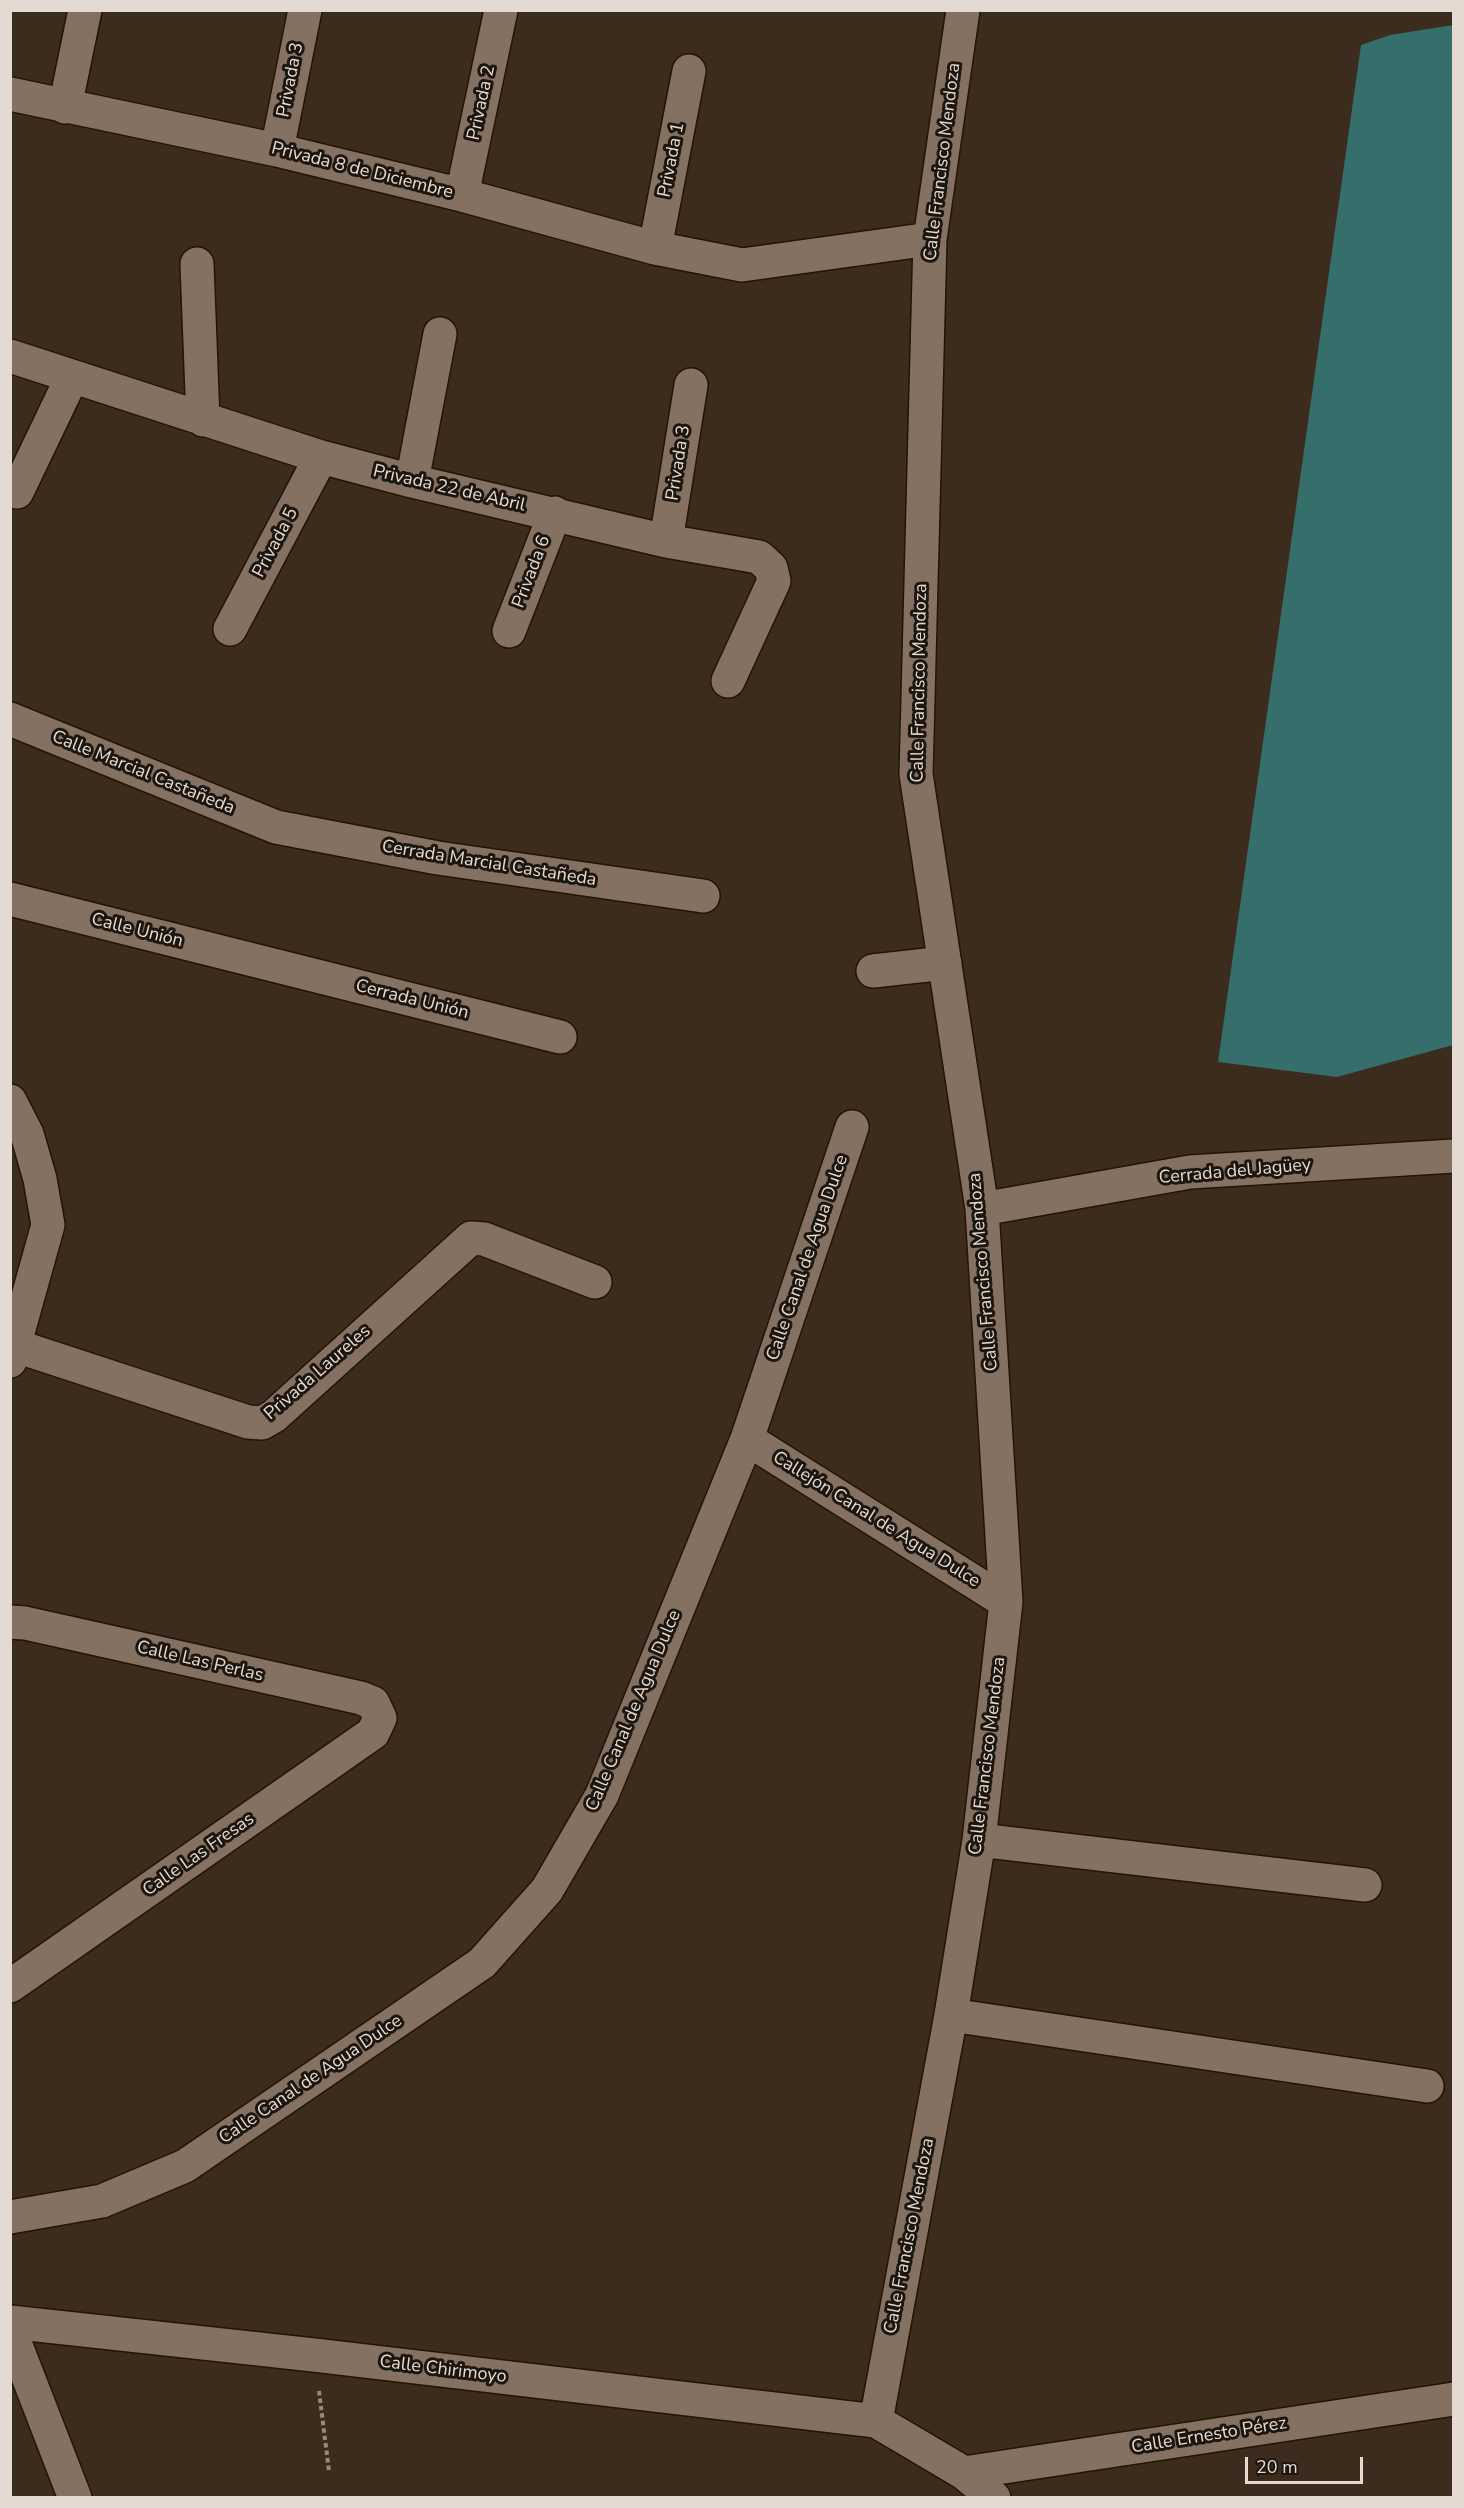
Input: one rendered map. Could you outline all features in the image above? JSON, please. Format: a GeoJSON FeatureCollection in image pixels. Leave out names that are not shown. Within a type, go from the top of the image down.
{"type":"FeatureCollection","features":[{"type":"Feature","properties":{"kind":"street"},"geometry":{"type":"LineString","coordinates":[[65,107],[85,10]]}},
{"type":"Feature","properties":{"kind":"street","name":"Privada 3"},"geometry":{"type":"LineString","coordinates":[[278,150],[304,10]]}},
{"type":"Feature","properties":{"kind":"street","name":"Privada 2"},"geometry":{"type":"LineString","coordinates":[[462,195],[501,10]]}},
{"type":"Feature","properties":{"kind":"street","name":"Calle Francisco Mendoza"},"geometry":{"type":"LineString","coordinates":[[876,2421],[951,2015],[979,1840],[1005,1602],[982,1209],[916,774],[930,238],[963,10]]}},
{"type":"Feature","properties":{"kind":"street","name":"Privada 1"},"geometry":{"type":"LineString","coordinates":[[655,248],[689,71]]}},
{"type":"Feature","properties":{"kind":"street","name":"Privada 8 de Diciembre"},"geometry":{"type":"LineString","coordinates":[[10,94],[278,150],[462,195],[655,248],[742,265],[930,238]]}},
{"type":"Feature","properties":{"kind":"street"},"geometry":{"type":"LineString","coordinates":[[197,264],[203,420]]}},
{"type":"Feature","properties":{"kind":"street"},"geometry":{"type":"LineString","coordinates":[[412,482],[440,334]]}},
{"type":"Feature","properties":{"kind":"street","name":"Privada 22 de Abril"},"geometry":{"type":"LineString","coordinates":[[10,356],[321,458],[412,482],[555,513],[666,541],[759,556],[771,568],[774,581],[728,681]]}},
{"type":"Feature","properties":{"kind":"street"},"geometry":{"type":"LineString","coordinates":[[17,492],[72,377]]}},
{"type":"Feature","properties":{"kind":"street","name":"Privada 3"},"geometry":{"type":"LineString","coordinates":[[666,541],[691,385]]}},
{"type":"Feature","properties":{"kind":"street","name":"Privada 5"},"geometry":{"type":"LineString","coordinates":[[230,629],[321,458]]}},
{"type":"Feature","properties":{"kind":"street","name":"Privada 6"},"geometry":{"type":"LineString","coordinates":[[509,631],[555,513]]}},
{"type":"Feature","properties":{"kind":"street","name":"Calle Marcial Castañeda"},"geometry":{"type":"LineString","coordinates":[[10,720],[276,827]]}},
{"type":"Feature","properties":{"kind":"street","name":"Cerrada Marcial Castañeda"},"geometry":{"type":"LineString","coordinates":[[276,827],[438,858],[703,896]]}},
{"type":"Feature","properties":{"kind":"street","name":"Calle Unión"},"geometry":{"type":"LineString","coordinates":[[10,899],[264,963]]}},
{"type":"Feature","properties":{"kind":"street","name":"Cerrada Unión"},"geometry":{"type":"LineString","coordinates":[[264,963],[560,1037]]}},
{"type":"Feature","properties":{"kind":"street"},"geometry":{"type":"LineString","coordinates":[[873,971],[945,963]]}},
{"type":"Feature","properties":{"kind":"street"},"geometry":{"type":"LineString","coordinates":[[10,1101],[27,1134],[40,1179],[48,1224],[12,1353]]}},
{"type":"Feature","properties":{"kind":"street","name":"Calle Canal de Agua Dulce"},"geometry":{"type":"LineString","coordinates":[[10,2217],[102,2201],[184,2166],[482,1963],[547,1890],[602,1795],[747,1439],[852,1128]]}},
{"type":"Feature","properties":{"kind":"street","name":"Cerrada del Jagüey"},"geometry":{"type":"LineString","coordinates":[[982,1209],[1190,1172],[1454,1156]]}},
{"type":"Feature","properties":{"kind":"street","name":"Privada Laureles"},"geometry":{"type":"LineString","coordinates":[[12,1353],[248,1422],[262,1423],[274,1416],[471,1238],[484,1239],[595,1282]]}},
{"type":"Feature","properties":{"kind":"street","name":"Callejón Canal de Agua Dulce"},"geometry":{"type":"LineString","coordinates":[[747,1439],[1005,1602]]}},
{"type":"Feature","properties":{"kind":"street","name":"Calle Las Perlas"},"geometry":{"type":"LineString","coordinates":[[10,1622],[25,1623],[361,1698],[373,1703],[380,1718]]}},
{"type":"Feature","properties":{"kind":"street","name":"Calle Las Fresas"},"geometry":{"type":"LineString","coordinates":[[10,1986],[373,1733],[380,1718]]}},
{"type":"Feature","properties":{"kind":"street"},"geometry":{"type":"LineString","coordinates":[[979,1840],[1365,1886]]}},
{"type":"Feature","properties":{"kind":"street"},"geometry":{"type":"LineString","coordinates":[[951,2015],[1427,2086]]}},
{"type":"Feature","properties":{"kind":"street","name":"Calle Chirimoyo"},"geometry":{"type":"LineString","coordinates":[[10,2322],[876,2421]]}},
{"type":"Feature","properties":{"kind":"street"},"geometry":{"type":"LineString","coordinates":[[10,2330],[75,2498]]}},
{"type":"Feature","properties":{"kind":"street","name":"Calle Ernesto Pérez"},"geometry":{"type":"LineString","coordinates":[[964,2473],[1454,2399]]}},
{"type":"Feature","properties":{"kind":"street"},"geometry":{"type":"LineString","coordinates":[[876,2421],[964,2473],[994,2498]]}},
{"type":"Feature","properties":{"kind":"path"},"geometry":{"type":"LineString","coordinates":[[314,2355],[329,2471]]}},
{"type":"Feature","properties":{"kind":"water"},"geometry":{"type":"Polygon","coordinates":[[[1453,25],[1453,1045],[1337,1077],[1218,1062],[1361,45],[1390,35],[1453,25]]]}}]}
